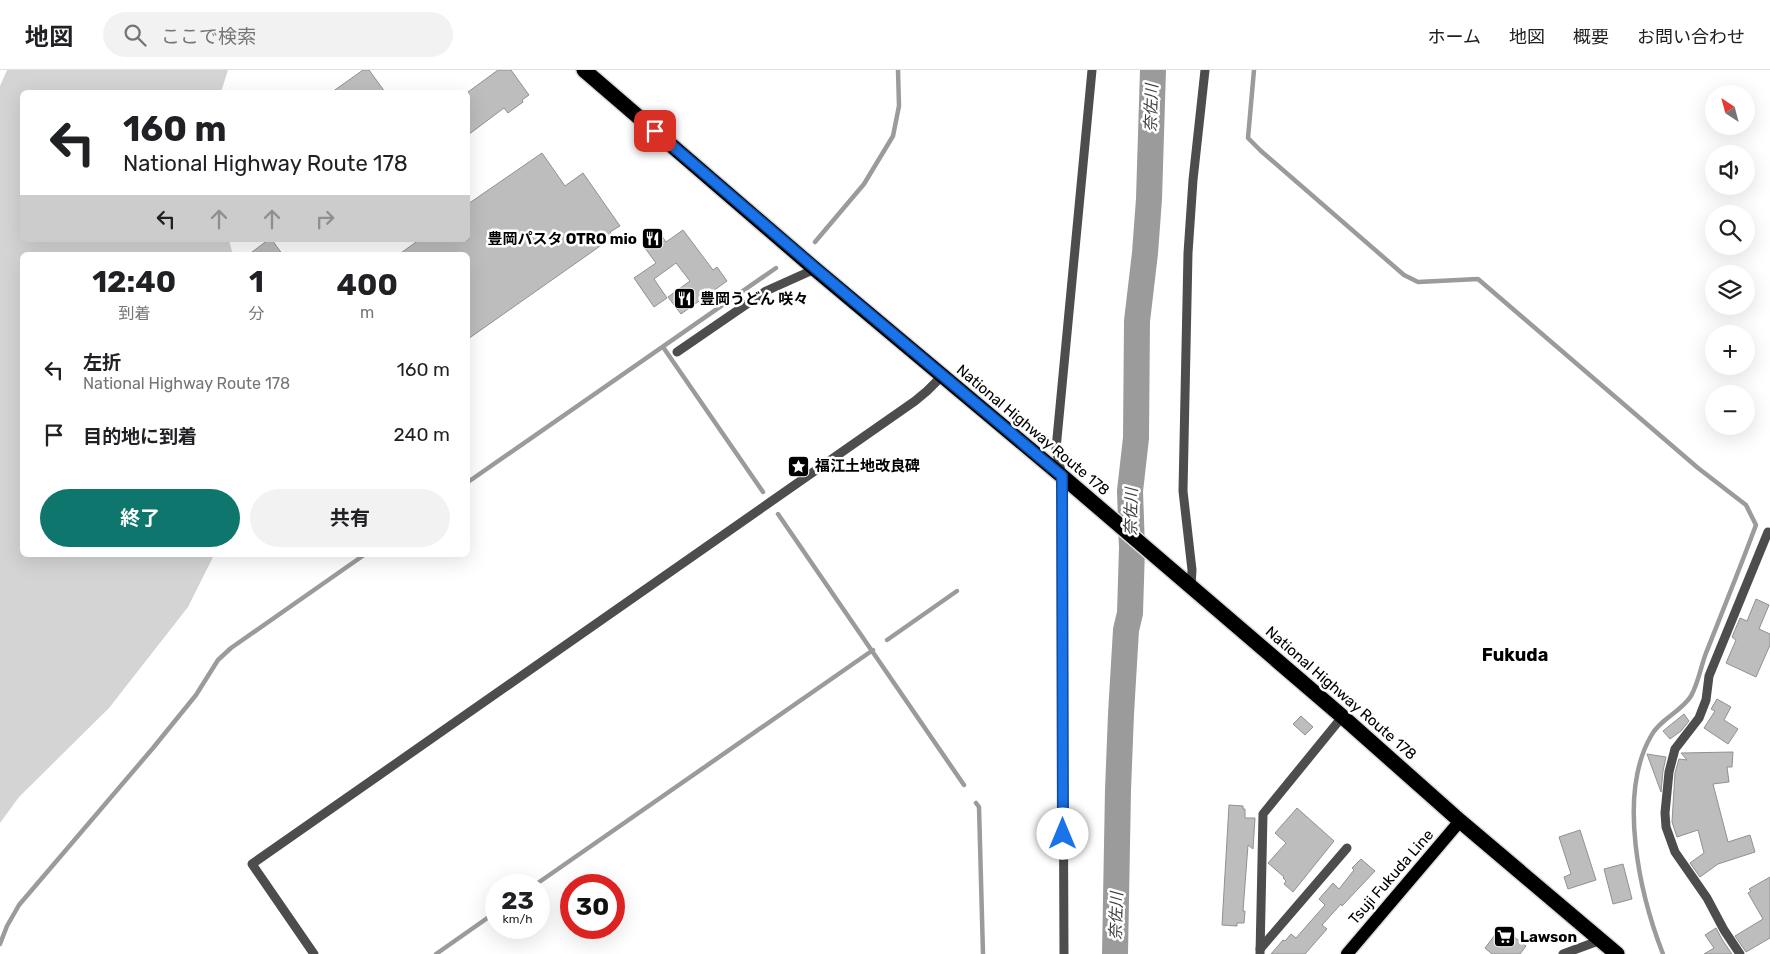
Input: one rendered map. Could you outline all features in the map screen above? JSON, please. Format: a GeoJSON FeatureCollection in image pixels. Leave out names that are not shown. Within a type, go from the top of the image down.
{"type":"FeatureCollection","features":[{"type":"Feature","properties":{"kind":"highway","name":"National Highway Route 178"},"geometry":{"type":"LineString","coordinates":[[584,70],[1067,481],[1460,821],[1617,954]]}},
{"type":"Feature","properties":{"kind":"main road","name":"Tsuji Fukuda Line"},"geometry":{"type":"LineString","coordinates":[[1347,954],[1460,821]]}},
{"type":"Feature","properties":{"kind":"street"},"geometry":{"type":"LineString","coordinates":[[1064,954],[1067,481],[1056,449],[1092,70]]}},
{"type":"Feature","properties":{"kind":"street"},"geometry":{"type":"LineString","coordinates":[[1185,583],[1192,570],[1183,491],[1188,253],[1193,180],[1205,70]]}},
{"type":"Feature","properties":{"kind":"street"},"geometry":{"type":"LineString","coordinates":[[677,352],[766,291],[816,269]]}},
{"type":"Feature","properties":{"kind":"street"},"geometry":{"type":"LineString","coordinates":[[314,954],[252,864],[922,396],[942,376]]}},
{"type":"Feature","properties":{"kind":"street"},"geometry":{"type":"LineString","coordinates":[[1740,954],[1724,930],[1707,898],[1675,852],[1666,827],[1665,813],[1669,772],[1675,749],[1699,718],[1706,700],[1709,676],[1768,532]]}},
{"type":"Feature","properties":{"kind":"street"},"geometry":{"type":"LineString","coordinates":[[1260,952],[1263,814],[1342,717]]}},
{"type":"Feature","properties":{"kind":"street"},"geometry":{"type":"LineString","coordinates":[[1260,952],[1347,848]]}},
{"type":"Feature","properties":{"kind":"street"},"geometry":{"type":"LineString","coordinates":[[1563,954],[1601,940]]}},
{"type":"Feature","properties":{"kind":"shaded area"},"geometry":{"type":"Polygon","coordinates":[[[7,70],[228,70],[222,90],[20,90],[20,242],[230,242],[232,252],[20,252],[20,557],[213,557],[188,607],[109,708],[19,797],[0,823],[0,86],[7,70]]]}},
{"type":"Feature","properties":{"kind":"building"},"geometry":{"type":"Polygon","coordinates":[[[363,70],[369,70],[384,90],[335,90],[363,70]]]}},
{"type":"Feature","properties":{"kind":"building"},"geometry":{"type":"Polygon","coordinates":[[[498,70],[511,70],[529,95],[508,113],[504,108],[470,134],[470,91],[498,70]]]}},
{"type":"Feature","properties":{"kind":"building"},"geometry":{"type":"Polygon","coordinates":[[[542,153],[565,186],[583,173],[620,226],[610,232],[613,237],[470,338],[470,252],[402,252],[416,242],[470,242],[470,203],[542,153]]]}},
{"type":"Feature","properties":{"kind":"building"},"geometry":{"type":"Polygon","coordinates":[[[657,229],[666,242],[683,230],[713,270],[717,267],[727,281],[681,314],[668,297],[690,281],[676,263],[654,279],[667,298],[654,307],[634,278],[656,263],[645,248],[649,245],[644,238],[657,229]]]}},
{"type":"Feature","properties":{"kind":"building"},"geometry":{"type":"Polygon","coordinates":[[[265,242],[273,242],[281,252],[252,252],[265,242]]]}},
{"type":"Feature","properties":{"kind":"building"},"geometry":{"type":"Polygon","coordinates":[[[1756,599],[1769,605],[1759,629],[1770,634],[1770,645],[1756,677],[1726,663],[1736,640],[1732,637],[1740,618],[1747,621],[1756,599]]]}},
{"type":"Feature","properties":{"kind":"building"},"geometry":{"type":"Polygon","coordinates":[[[1717,699],[1731,707],[1724,720],[1738,729],[1728,744],[1704,728],[1715,711],[1711,709],[1717,699]]]}},
{"type":"Feature","properties":{"kind":"building"},"geometry":{"type":"Polygon","coordinates":[[[1684,714],[1689,721],[1681,731],[1670,739],[1663,731],[1684,714]]]}},
{"type":"Feature","properties":{"kind":"building"},"geometry":{"type":"Polygon","coordinates":[[[1301,716],[1313,727],[1305,735],[1293,724],[1301,716]]]}},
{"type":"Feature","properties":{"kind":"building"},"geometry":{"type":"Polygon","coordinates":[[[1733,752],[1732,767],[1727,767],[1729,782],[1713,784],[1728,842],[1750,835],[1755,852],[1718,864],[1700,877],[1690,863],[1704,853],[1698,830],[1677,837],[1672,822],[1675,773],[1679,759],[1687,760],[1681,753],[1733,752]]]}},
{"type":"Feature","properties":{"kind":"building"},"geometry":{"type":"Polygon","coordinates":[[[1647,754],[1666,757],[1661,792],[1647,754]]]}},
{"type":"Feature","properties":{"kind":"building"},"geometry":{"type":"Polygon","coordinates":[[[1229,805],[1243,806],[1245,818],[1255,818],[1253,849],[1248,845],[1243,911],[1245,911],[1244,923],[1237,923],[1237,926],[1222,925],[1229,805]]]}},
{"type":"Feature","properties":{"kind":"building"},"geometry":{"type":"Polygon","coordinates":[[[1297,808],[1334,841],[1293,892],[1284,884],[1286,881],[1284,877],[1268,863],[1286,843],[1275,833],[1297,808]]]}},
{"type":"Feature","properties":{"kind":"building"},"geometry":{"type":"Polygon","coordinates":[[[1580,830],[1596,880],[1568,889],[1564,877],[1571,874],[1559,837],[1580,830]]]}},
{"type":"Feature","properties":{"kind":"building"},"geometry":{"type":"Polygon","coordinates":[[[1361,859],[1375,871],[1322,925],[1327,929],[1305,954],[1271,954],[1291,934],[1296,938],[1325,905],[1319,899],[1333,883],[1339,889],[1354,870],[1352,868],[1361,859]]]}},
{"type":"Feature","properties":{"kind":"building"},"geometry":{"type":"Polygon","coordinates":[[[1623,864],[1632,899],[1613,904],[1604,869],[1623,864]]]}},
{"type":"Feature","properties":{"kind":"building"},"geometry":{"type":"Polygon","coordinates":[[[1770,877],[1770,938],[1746,952],[1735,936],[1763,919],[1748,893],[1751,891],[1749,889],[1770,877]]]}},
{"type":"Feature","properties":{"kind":"building","name":"Lawson"},"geometry":{"type":"Polygon","coordinates":[[[1501,927],[1526,946],[1520,954],[1492,954],[1485,948],[1501,927]]]}},
{"type":"Feature","properties":{"kind":"building"},"geometry":{"type":"Polygon","coordinates":[[[1716,928],[1732,954],[1704,954],[1714,948],[1705,935],[1716,928]]]}},
{"type":"Feature","properties":{"kind":"waterway"},"geometry":{"type":"LineString","coordinates":[[815,242],[864,184],[893,136],[899,106],[898,70]]}},
{"type":"Feature","properties":{"kind":"waterway","name":"奈佐川"},"geometry":{"type":"LineString","coordinates":[[1115,954],[1121,714],[1126,630],[1130,613],[1132,548],[1130,491],[1136,438],[1137,321],[1149,199],[1153,70]]}},
{"type":"Feature","properties":{"kind":"waterway"},"geometry":{"type":"LineString","coordinates":[[1254,70],[1248,138],[1261,151],[1404,275],[1418,282],[1478,279],[1698,468],[1746,505],[1756,525],[1706,653],[1698,681],[1687,702],[1660,725],[1651,736],[1641,760],[1635,787],[1634,815],[1640,875],[1654,930],[1663,954]]}},
{"type":"Feature","properties":{"kind":"waterway"},"geometry":{"type":"LineString","coordinates":[[470,481],[776,268]]}},
{"type":"Feature","properties":{"kind":"waterway"},"geometry":{"type":"LineString","coordinates":[[663,347],[763,492]]}},
{"type":"Feature","properties":{"kind":"waterway"},"geometry":{"type":"LineString","coordinates":[[778,514],[964,785]]}},
{"type":"Feature","properties":{"kind":"waterway"},"geometry":{"type":"LineString","coordinates":[[0,944],[7,926],[19,905],[153,748],[196,695],[218,660],[231,648],[361,557]]}},
{"type":"Feature","properties":{"kind":"waterway"},"geometry":{"type":"LineString","coordinates":[[887,640],[957,591]]}},
{"type":"Feature","properties":{"kind":"waterway"},"geometry":{"type":"LineString","coordinates":[[550,875],[873,650]]}},
{"type":"Feature","properties":{"kind":"waterway"},"geometry":{"type":"LineString","coordinates":[[976,803],[979,807],[983,954]]}},
{"type":"Feature","properties":{"kind":"waterway"},"geometry":{"type":"LineString","coordinates":[[436,954],[485,920]]}},
{"type":"Feature","properties":{"kind":"place","name":"豊岡パスタ OTRO mio"},"geometry":{"type":"Point","coordinates":[653,239]}},
{"type":"Feature","properties":{"kind":"place","name":"豊岡うどん 咲々"},"geometry":{"type":"Point","coordinates":[684,299]}},
{"type":"Feature","properties":{"kind":"place","name":"福江土地改良碑"},"geometry":{"type":"Point","coordinates":[799,466]}},
{"type":"Feature","properties":{"kind":"place","name":"Lawson"},"geometry":{"type":"Point","coordinates":[1504,937]}},
{"type":"Feature","properties":{"kind":"district","name":"Fukuda"},"geometry":{"type":"Point","coordinates":[1515,655]}},
{"type":"Feature","properties":{"kind":"route"},"geometry":{"type":"LineString","coordinates":[[655,131],[1062,476],[1063,834]]}}]}
